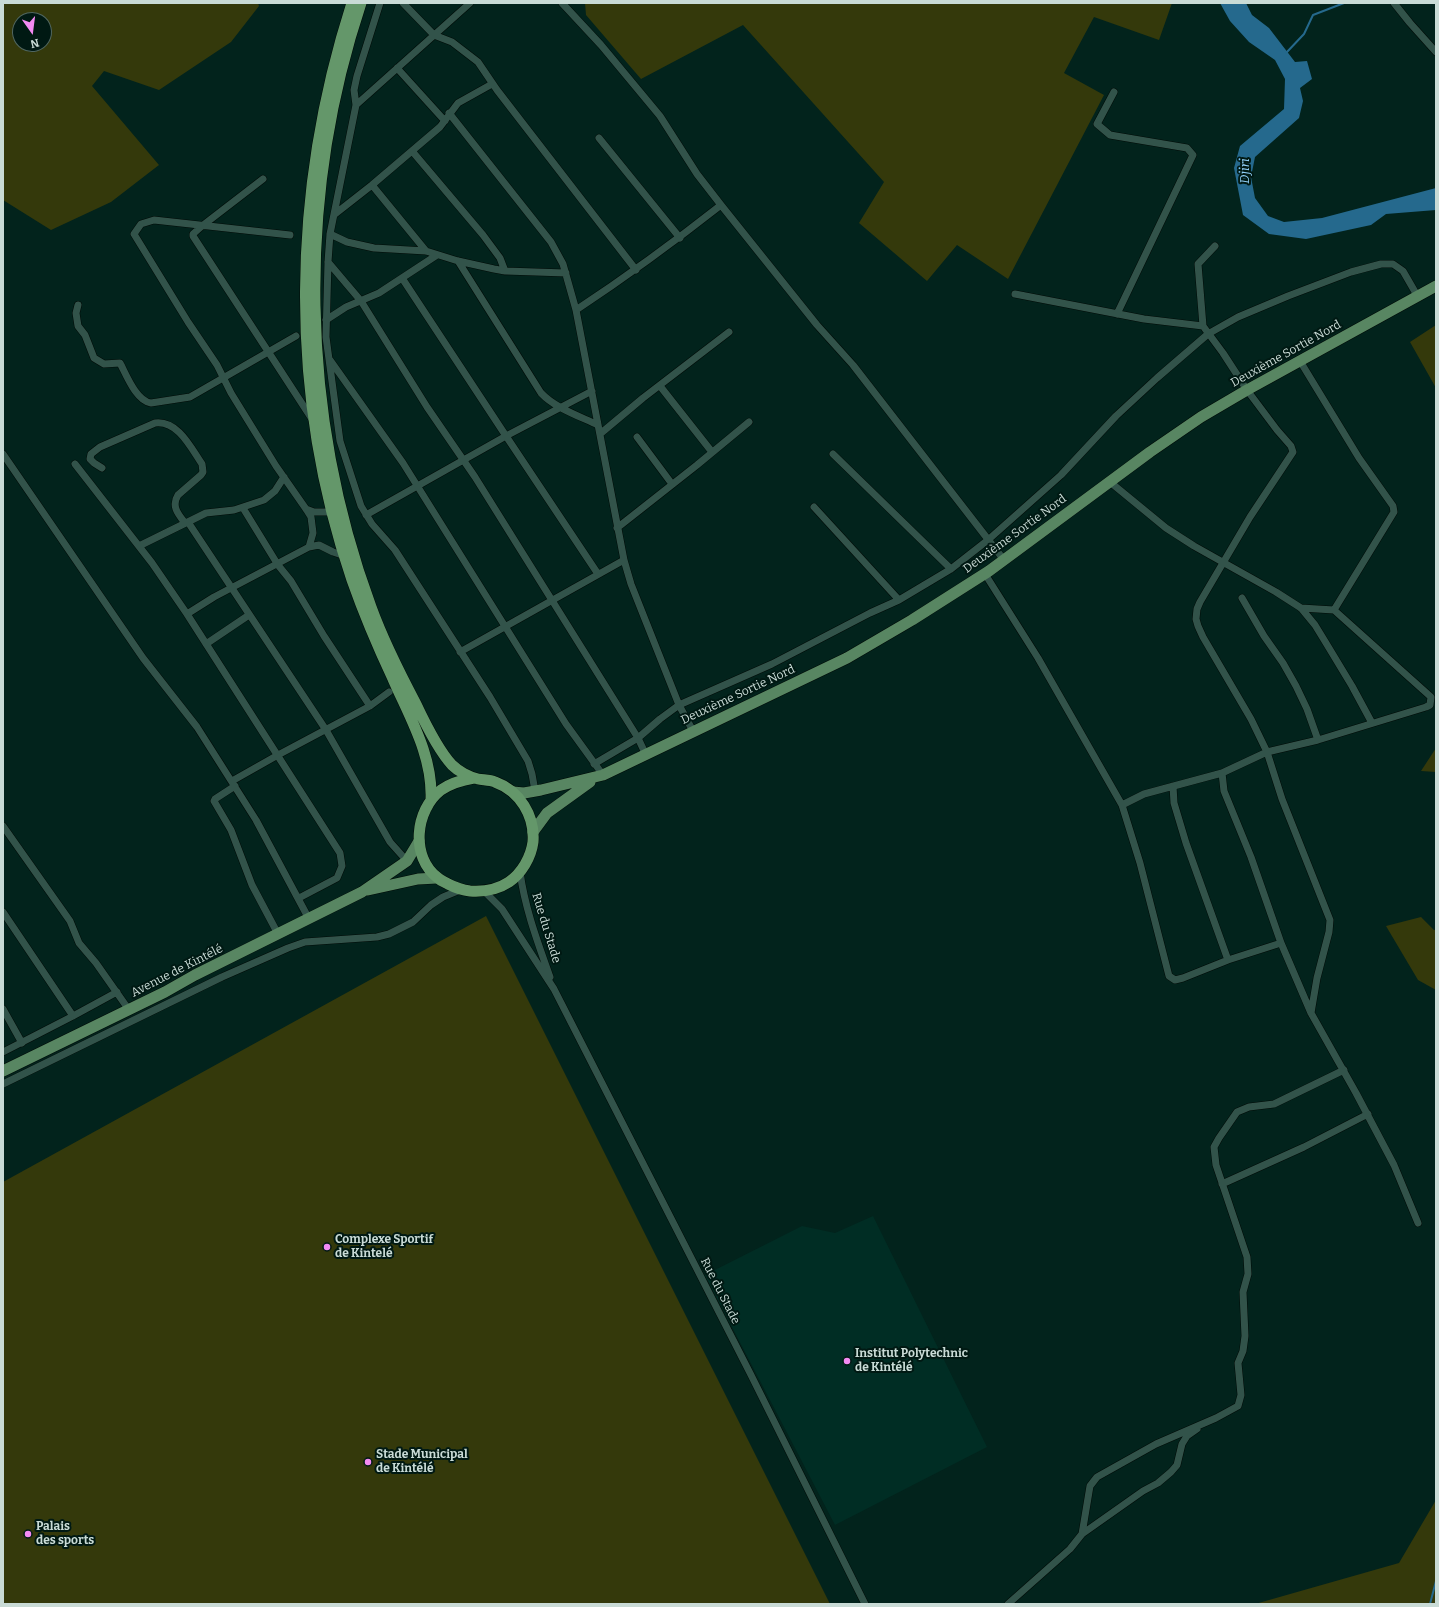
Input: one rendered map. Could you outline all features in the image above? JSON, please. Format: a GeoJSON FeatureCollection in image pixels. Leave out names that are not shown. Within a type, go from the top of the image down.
{"type":"FeatureCollection","features":[{"type":"Feature","properties":{"kind":"highway"},"geometry":{"type":"LineString","coordinates":[[352,3],[329,87],[315,153],[305,290],[308,361],[314,421],[332,512],[361,604],[376,643],[416,728],[430,777],[431,800]]}},
{"type":"Feature","properties":{"kind":"highway"},"geometry":{"type":"LineString","coordinates":[[361,3],[352,30],[335,98],[324,156],[320,189],[316,236],[315,307],[319,384],[324,419],[334,480],[344,519],[372,610],[398,669],[426,724],[452,765],[474,778]]}},
{"type":"Feature","properties":{"kind":"highway"},"geometry":{"type":"LineString","coordinates":[[474,778],[495,781],[513,792],[524,803],[530,817],[533,832],[532,847],[528,860],[520,872],[510,882],[485,892],[460,890],[437,878],[425,861],[419,841],[419,826],[423,812],[431,800],[450,784],[474,778]]}},
{"type":"Feature","properties":{"kind":"main road","name":"Deuxième Sortie Nord"},"geometry":{"type":"LineString","coordinates":[[533,832],[547,813],[599,777],[847,658],[912,620],[1004,560],[1175,434],[1247,390],[1436,286]]}},
{"type":"Feature","properties":{"kind":"main road","name":"Deuxième Sortie Nord"},"geometry":{"type":"LineString","coordinates":[[513,792],[524,793],[599,777]]}},
{"type":"Feature","properties":{"kind":"main road","name":"Avenue de Kintélé"},"geometry":{"type":"LineString","coordinates":[[3,1071],[129,1010],[362,892],[407,861],[419,841]]}},
{"type":"Feature","properties":{"kind":"main road","name":"Avenue de Kintélé"},"geometry":{"type":"LineString","coordinates":[[362,892],[418,879],[437,878]]}},
{"type":"Feature","properties":{"kind":"street"},"geometry":{"type":"LineString","coordinates":[[380,3],[357,76],[354,90],[356,105],[330,234],[326,337],[340,441],[361,506],[366,515],[395,550],[490,697],[526,756],[532,774],[535,791]]}},
{"type":"Feature","properties":{"kind":"street"},"geometry":{"type":"LineString","coordinates":[[403,3],[434,35],[452,42],[474,60],[636,270]]}},
{"type":"Feature","properties":{"kind":"street"},"geometry":{"type":"LineString","coordinates":[[356,105],[470,3]]}},
{"type":"Feature","properties":{"kind":"street"},"geometry":{"type":"LineString","coordinates":[[562,3],[601,45],[660,116],[698,174],[721,205],[817,325],[853,364],[1004,560]]}},
{"type":"Feature","properties":{"kind":"street"},"geometry":{"type":"LineString","coordinates":[[1394,3],[1436,52]]}},
{"type":"Feature","properties":{"kind":"street"},"geometry":{"type":"LineString","coordinates":[[397,68],[445,121]]}},
{"type":"Feature","properties":{"kind":"street"},"geometry":{"type":"LineString","coordinates":[[335,214],[372,185],[440,127],[458,103],[492,84]]}},
{"type":"Feature","properties":{"kind":"street"},"geometry":{"type":"LineString","coordinates":[[1114,92],[1097,124],[1110,135],[1187,148],[1193,155],[1117,314]]}},
{"type":"Feature","properties":{"kind":"street"},"geometry":{"type":"LineString","coordinates":[[449,113],[551,242],[566,273],[576,310],[624,560],[631,584],[679,705],[693,731]]}},
{"type":"Feature","properties":{"kind":"street"},"geometry":{"type":"LineString","coordinates":[[599,138],[680,238]]}},
{"type":"Feature","properties":{"kind":"street"},"geometry":{"type":"LineString","coordinates":[[412,151],[483,235],[500,258],[506,271]]}},
{"type":"Feature","properties":{"kind":"street"},"geometry":{"type":"LineString","coordinates":[[263,179],[193,234],[194,238],[314,421]]}},
{"type":"Feature","properties":{"kind":"street"},"geometry":{"type":"LineString","coordinates":[[372,185],[426,252]]}},
{"type":"Feature","properties":{"kind":"street"},"geometry":{"type":"LineString","coordinates":[[576,310],[636,270],[680,238],[721,205]]}},
{"type":"Feature","properties":{"kind":"street"},"geometry":{"type":"LineString","coordinates":[[290,235],[154,220],[141,224],[134,234],[188,322],[217,365],[231,393],[284,478],[311,517],[313,533],[309,547]]}},
{"type":"Feature","properties":{"kind":"street"},"geometry":{"type":"LineString","coordinates":[[330,234],[347,242],[374,248],[426,252],[458,261],[506,271],[566,273]]}},
{"type":"Feature","properties":{"kind":"street"},"geometry":{"type":"LineString","coordinates":[[1215,246],[1198,264],[1203,326],[1247,390],[1291,446],[1293,452],[1250,517],[1223,562],[1200,602],[1196,619],[1203,637],[1240,700],[1267,752],[1282,798],[1330,920],[1329,932],[1317,978],[1311,1013]]}},
{"type":"Feature","properties":{"kind":"street"},"geometry":{"type":"LineString","coordinates":[[326,320],[346,307],[379,294],[437,255]]}},
{"type":"Feature","properties":{"kind":"street"},"geometry":{"type":"LineString","coordinates":[[458,261],[546,398],[598,425]]}},
{"type":"Feature","properties":{"kind":"street"},"geometry":{"type":"LineString","coordinates":[[328,262],[361,301],[426,407],[463,460],[553,600],[638,738],[646,755]]}},
{"type":"Feature","properties":{"kind":"street"},"geometry":{"type":"LineString","coordinates":[[594,764],[638,738],[679,705],[772,664],[870,613],[899,600],[951,569],[988,540],[1061,475],[1122,411],[1208,334],[1238,318],[1288,296],[1351,272],[1381,264],[1393,264],[1402,271],[1418,297]]}},
{"type":"Feature","properties":{"kind":"street"},"geometry":{"type":"LineString","coordinates":[[402,278],[598,574]]}},
{"type":"Feature","properties":{"kind":"street"},"geometry":{"type":"LineString","coordinates":[[1015,294],[1117,314],[1203,326]]}},
{"type":"Feature","properties":{"kind":"street"},"geometry":{"type":"LineString","coordinates":[[78,305],[76,313],[78,326],[85,335],[94,358],[104,364],[120,362],[132,386],[147,402],[158,403],[190,397],[296,336]]}},
{"type":"Feature","properties":{"kind":"street"},"geometry":{"type":"LineString","coordinates":[[600,434],[729,332]]}},
{"type":"Feature","properties":{"kind":"street"},"geometry":{"type":"LineString","coordinates":[[329,358],[403,463],[566,724],[594,764],[599,777]]}},
{"type":"Feature","properties":{"kind":"street"},"geometry":{"type":"LineString","coordinates":[[1300,361],[1359,458],[1393,506],[1394,512],[1334,610]]}},
{"type":"Feature","properties":{"kind":"street"},"geometry":{"type":"LineString","coordinates":[[660,386],[712,452]]}},
{"type":"Feature","properties":{"kind":"street"},"geometry":{"type":"LineString","coordinates":[[366,515],[506,436],[592,391]]}},
{"type":"Feature","properties":{"kind":"street"},"geometry":{"type":"LineString","coordinates":[[617,528],[697,466],[749,422]]}},
{"type":"Feature","properties":{"kind":"street"},"geometry":{"type":"LineString","coordinates":[[102,468],[90,459],[91,454],[100,447],[155,423],[164,423],[173,427],[187,442],[202,464],[203,468],[201,475],[178,495],[176,498],[175,508],[232,589],[326,730],[390,842],[407,861]]}},
{"type":"Feature","properties":{"kind":"street"},"geometry":{"type":"LineString","coordinates":[[636,437],[672,484]]}},
{"type":"Feature","properties":{"kind":"street"},"geometry":{"type":"LineString","coordinates":[[3,454],[143,658],[197,726],[256,820],[309,919]]}},
{"type":"Feature","properties":{"kind":"street"},"geometry":{"type":"LineString","coordinates":[[834,454],[951,569]]}},
{"type":"Feature","properties":{"kind":"street"},"geometry":{"type":"LineString","coordinates":[[75,464],[139,546],[187,614],[340,853],[342,866],[337,878],[299,898]]}},
{"type":"Feature","properties":{"kind":"street"},"geometry":{"type":"LineString","coordinates":[[139,546],[210,512],[243,508],[264,500],[270,496],[284,478]]}},
{"type":"Feature","properties":{"kind":"street"},"geometry":{"type":"LineString","coordinates":[[1110,482],[1166,528],[1194,546],[1276,592],[1301,608],[1315,625],[1352,686],[1372,723]]}},
{"type":"Feature","properties":{"kind":"street"},"geometry":{"type":"LineString","coordinates":[[814,507],[899,600]]}},
{"type":"Feature","properties":{"kind":"street"},"geometry":{"type":"LineString","coordinates":[[243,508],[370,706]]}},
{"type":"Feature","properties":{"kind":"street"},"geometry":{"type":"LineString","coordinates":[[306,509],[314,512],[332,512]]}},
{"type":"Feature","properties":{"kind":"street"},"geometry":{"type":"LineString","coordinates":[[187,614],[214,597],[232,589],[309,547],[319,545],[345,556]]}},
{"type":"Feature","properties":{"kind":"street"},"geometry":{"type":"LineString","coordinates":[[460,652],[624,560]]}},
{"type":"Feature","properties":{"kind":"street"},"geometry":{"type":"LineString","coordinates":[[984,574],[1038,658],[1122,805],[1140,863],[1169,976],[1175,980],[1228,960],[1281,943]]}},
{"type":"Feature","properties":{"kind":"street"},"geometry":{"type":"LineString","coordinates":[[1242,598],[1296,686],[1318,740]]}},
{"type":"Feature","properties":{"kind":"street"},"geometry":{"type":"LineString","coordinates":[[1122,805],[1144,794],[1222,773],[1267,752],[1318,740],[1430,705],[1431,697],[1334,610],[1301,608]]}},
{"type":"Feature","properties":{"kind":"street"},"geometry":{"type":"LineString","coordinates":[[206,644],[249,615]]}},
{"type":"Feature","properties":{"kind":"street"},"geometry":{"type":"LineString","coordinates":[[278,934],[252,885],[232,830],[214,801],[233,783],[278,754],[370,706],[388,692]]}},
{"type":"Feature","properties":{"kind":"street"},"geometry":{"type":"LineString","coordinates":[[1222,773],[1224,791],[1251,856],[1281,943],[1311,1013],[1344,1070],[1394,1165],[1418,1223]]}},
{"type":"Feature","properties":{"kind":"street"},"geometry":{"type":"LineString","coordinates":[[1173,786],[1174,803],[1186,844],[1228,960]]}},
{"type":"Feature","properties":{"kind":"street"},"geometry":{"type":"LineString","coordinates":[[3,826],[70,921],[79,943],[129,1010]]}},
{"type":"Feature","properties":{"kind":"street","name":"Rue du Stade"},"geometry":{"type":"LineString","coordinates":[[520,872],[524,898],[554,989]]}},
{"type":"Feature","properties":{"kind":"street"},"geometry":{"type":"LineString","coordinates":[[3,1084],[222,977],[288,948],[305,942],[377,938],[389,934],[413,922],[442,897],[460,890]]}},
{"type":"Feature","properties":{"kind":"street","name":"Rue du Stade"},"geometry":{"type":"LineString","coordinates":[[485,892],[502,909],[554,989],[751,1375],[865,1604]]}},
{"type":"Feature","properties":{"kind":"street"},"geometry":{"type":"LineString","coordinates":[[3,912],[74,1016]]}},
{"type":"Feature","properties":{"kind":"street"},"geometry":{"type":"LineString","coordinates":[[3,1052],[74,1016],[117,992]]}},
{"type":"Feature","properties":{"kind":"street"},"geometry":{"type":"LineString","coordinates":[[3,1009],[22,1043]]}},
{"type":"Feature","properties":{"kind":"street"},"geometry":{"type":"LineString","coordinates":[[1082,1534],[1090,1486],[1097,1478],[1156,1444],[1202,1425],[1238,1406],[1241,1395],[1238,1363],[1243,1351],[1245,1336],[1242,1292],[1249,1266],[1216,1165],[1214,1147],[1219,1138],[1237,1112],[1249,1107],[1274,1104],[1344,1070]]}},
{"type":"Feature","properties":{"kind":"street"},"geometry":{"type":"LineString","coordinates":[[1222,1184],[1304,1147],[1368,1114]]}},
{"type":"Feature","properties":{"kind":"street"},"geometry":{"type":"LineString","coordinates":[[1008,1604],[1070,1549],[1082,1534],[1158,1483],[1171,1472],[1177,1465],[1182,1444],[1187,1436],[1202,1425]]}},
{"type":"Feature","properties":{"kind":"shaded area"},"geometry":{"type":"Polygon","coordinates":[[[3,3],[258,3],[259,6],[231,42],[159,90],[104,71],[92,86],[159,165],[111,202],[51,230],[3,200],[3,3]]]}},
{"type":"Feature","properties":{"kind":"shaded area"},"geometry":{"type":"Polygon","coordinates":[[[585,3],[1172,3],[1159,40],[1094,17],[1064,73],[1104,95],[1008,279],[957,245],[927,281],[859,223],[884,182],[743,25],[641,79],[586,15],[585,3]]]}},
{"type":"Feature","properties":{"kind":"shaded area"},"geometry":{"type":"Polygon","coordinates":[[[1436,325],[1436,388],[1410,342],[1436,325]]]}},
{"type":"Feature","properties":{"kind":"shaded area"},"geometry":{"type":"Polygon","coordinates":[[[1436,748],[1436,772],[1421,771],[1436,748]]]}},
{"type":"Feature","properties":{"kind":"shaded area","name":"Complexe Sportif de Kintelé"},"geometry":{"type":"Polygon","coordinates":[[[486,916],[830,1604],[3,1604],[3,1182],[486,916]]]}},
{"type":"Feature","properties":{"kind":"shaded area"},"geometry":{"type":"Polygon","coordinates":[[[1421,917],[1434,930],[1436,930],[1436,990],[1418,980],[1386,926],[1421,917]]]}},
{"type":"Feature","properties":{"kind":"shaded area","name":"Institut Polytechnic de Kintélé"},"geometry":{"type":"Polygon","coordinates":[[[873,1216],[987,1447],[835,1525],[705,1275],[802,1226],[835,1233],[873,1216]]]}},
{"type":"Feature","properties":{"kind":"shaded area"},"geometry":{"type":"Polygon","coordinates":[[[1436,1500],[1436,1604],[1255,1604],[1399,1563],[1436,1500]]]}},
{"type":"Feature","properties":{"kind":"water","name":"Djiri"},"geometry":{"type":"Polygon","coordinates":[[[1220,3],[1246,3],[1252,15],[1269,28],[1295,62],[1307,61],[1312,79],[1300,88],[1303,101],[1299,118],[1255,157],[1251,177],[1255,198],[1268,216],[1284,222],[1322,218],[1436,188],[1436,210],[1386,214],[1371,225],[1306,239],[1269,234],[1243,215],[1234,168],[1240,146],[1284,109],[1285,79],[1275,60],[1249,42],[1230,21],[1220,3]]]}},
{"type":"Feature","properties":{"kind":"waterway"},"geometry":{"type":"LineString","coordinates":[[1286,53],[1304,34],[1313,15],[1344,3]]}},
{"type":"Feature","properties":{"kind":"waterway"},"geometry":{"type":"LineString","coordinates":[[1430,1604],[1436,1581]]}},
{"type":"Feature","properties":{"kind":"place","name":"Complexe Sportif de Kintelé"},"geometry":{"type":"Point","coordinates":[327,1247]}},
{"type":"Feature","properties":{"kind":"place","name":"Institut Polytechnic de Kintélé"},"geometry":{"type":"Point","coordinates":[847,1361]}},
{"type":"Feature","properties":{"kind":"place","name":"Stade Municipal de Kintélé"},"geometry":{"type":"Point","coordinates":[368,1462]}},
{"type":"Feature","properties":{"kind":"place","name":"Palais des sports"},"geometry":{"type":"Point","coordinates":[28,1534]}}]}
